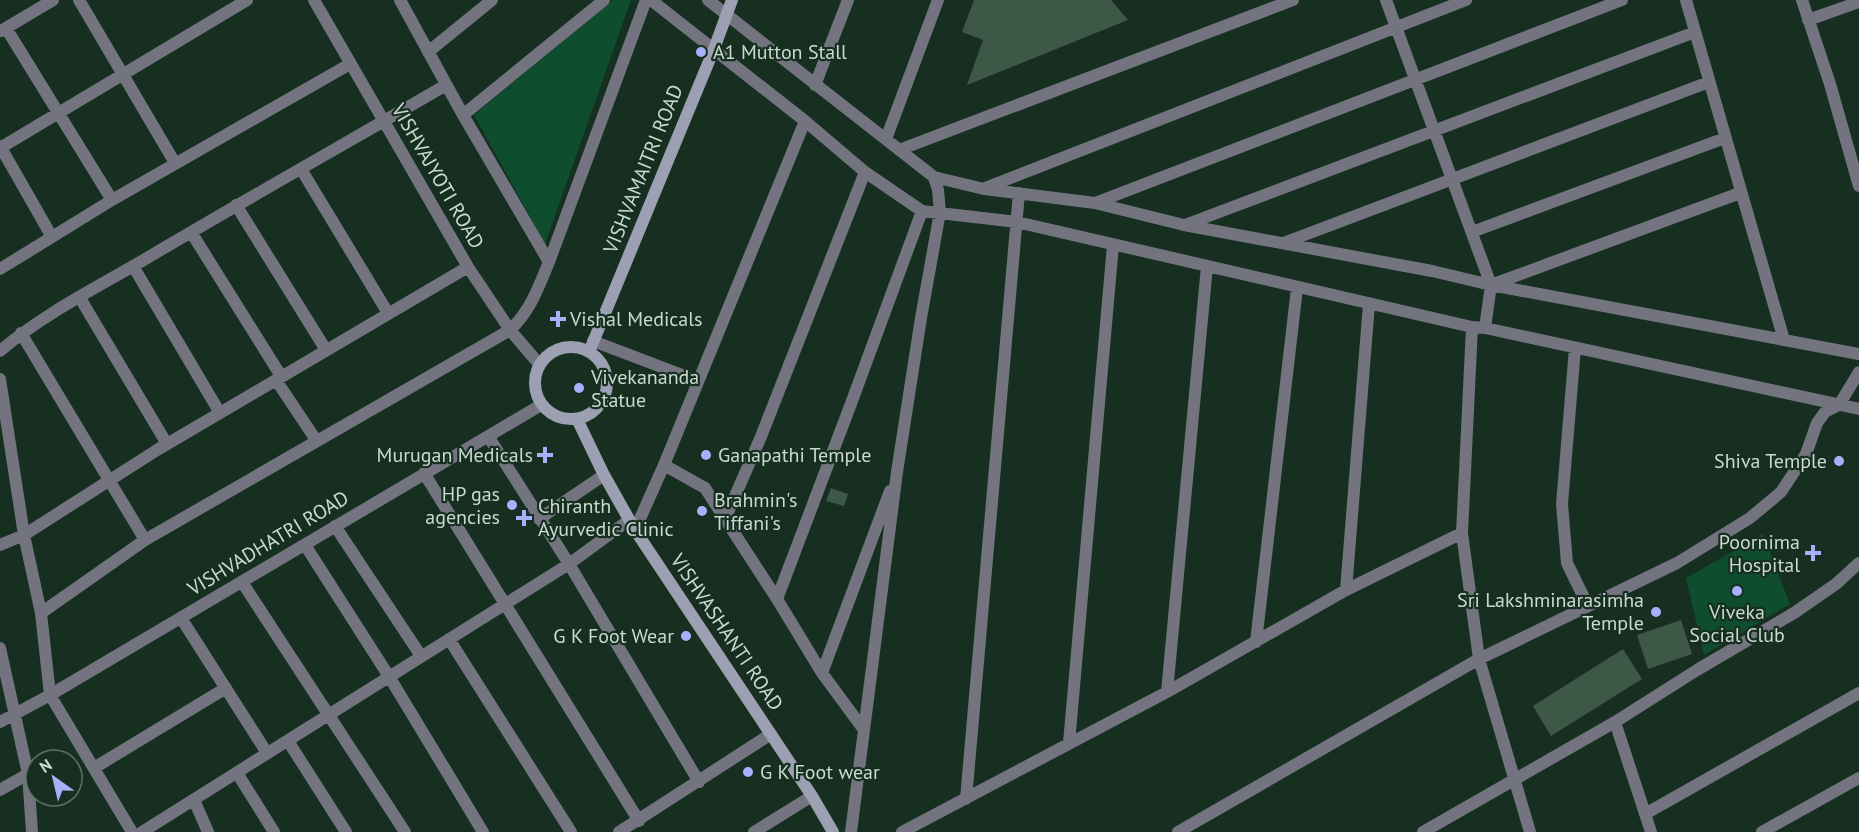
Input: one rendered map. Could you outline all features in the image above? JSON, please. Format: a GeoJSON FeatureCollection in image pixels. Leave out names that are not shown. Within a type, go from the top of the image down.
{"type":"FeatureCollection","features":[{"type":"Feature","properties":{"kind":"street"},"geometry":{"type":"LineString","coordinates":[[53,0],[3,30],[112,200]]}},
{"type":"Feature","properties":{"kind":"street"},"geometry":{"type":"LineString","coordinates":[[79,0],[175,164]]}},
{"type":"Feature","properties":{"kind":"street"},"geometry":{"type":"LineString","coordinates":[[52,237],[0,147],[247,0]]}},
{"type":"Feature","properties":{"kind":"street","name":"VISHVAJYOTI ROAD"},"geometry":{"type":"LineString","coordinates":[[314,0],[468,267],[510,330],[539,364]]}},
{"type":"Feature","properties":{"kind":"street"},"geometry":{"type":"LineString","coordinates":[[400,0],[463,115],[549,262]]}},
{"type":"Feature","properties":{"kind":"street"},"geometry":{"type":"LineString","coordinates":[[428,52],[492,0]]}},
{"type":"Feature","properties":{"kind":"street"},"geometry":{"type":"LineString","coordinates":[[463,115],[604,0]]}},
{"type":"Feature","properties":{"kind":"street"},"geometry":{"type":"LineString","coordinates":[[41,613],[144,540],[510,330],[524,318],[549,262],[646,0]]}},
{"type":"Feature","properties":{"kind":"street"},"geometry":{"type":"LineString","coordinates":[[651,0],[865,172],[922,211],[1017,222],[1369,304],[1859,409]]}},
{"type":"Feature","properties":{"kind":"street"},"geometry":{"type":"LineString","coordinates":[[708,0],[934,177],[984,189],[1095,204],[1184,225],[1859,354]]}},
{"type":"Feature","properties":{"kind":"street","name":"VISHVAMAITRI ROAD"},"geometry":{"type":"LineString","coordinates":[[591,347],[732,0]]}},
{"type":"Feature","properties":{"kind":"street"},"geometry":{"type":"LineString","coordinates":[[815,85],[848,0]]}},
{"type":"Feature","properties":{"kind":"street"},"geometry":{"type":"LineString","coordinates":[[886,139],[938,0]]}},
{"type":"Feature","properties":{"kind":"street"},"geometry":{"type":"LineString","coordinates":[[899,150],[1293,0]]}},
{"type":"Feature","properties":{"kind":"street"},"geometry":{"type":"LineString","coordinates":[[1386,0],[1491,285],[1479,327],[1462,533],[1479,659],[1530,832]]}},
{"type":"Feature","properties":{"kind":"street"},"geometry":{"type":"LineString","coordinates":[[984,189],[1466,0]]}},
{"type":"Feature","properties":{"kind":"street"},"geometry":{"type":"LineString","coordinates":[[1095,204],[1622,0]]}},
{"type":"Feature","properties":{"kind":"street"},"geometry":{"type":"LineString","coordinates":[[1686,0],[1784,340]]}},
{"type":"Feature","properties":{"kind":"street"},"geometry":{"type":"LineString","coordinates":[[1802,0],[1830,84],[1859,186]]}},
{"type":"Feature","properties":{"kind":"street"},"geometry":{"type":"LineString","coordinates":[[1808,20],[1859,2]]}},
{"type":"Feature","properties":{"kind":"street"},"geometry":{"type":"LineString","coordinates":[[1184,225],[1695,32]]}},
{"type":"Feature","properties":{"kind":"street"},"geometry":{"type":"LineString","coordinates":[[0,269],[112,200],[350,64]]}},
{"type":"Feature","properties":{"kind":"street"},"geometry":{"type":"LineString","coordinates":[[1285,243],[1709,82]]}},
{"type":"Feature","properties":{"kind":"street"},"geometry":{"type":"LineString","coordinates":[[0,351],[21,333],[133,266],[446,85]]}},
{"type":"Feature","properties":{"kind":"street"},"geometry":{"type":"LineString","coordinates":[[142,832],[632,525],[664,465],[804,121]]}},
{"type":"Feature","properties":{"kind":"street"},"geometry":{"type":"LineString","coordinates":[[1472,232],[1725,138]]}},
{"type":"Feature","properties":{"kind":"street"},"geometry":{"type":"LineString","coordinates":[[301,169],[388,313]]}},
{"type":"Feature","properties":{"kind":"street"},"geometry":{"type":"LineString","coordinates":[[725,519],[865,172]]}},
{"type":"Feature","properties":{"kind":"street"},"geometry":{"type":"LineString","coordinates":[[851,832],[897,472],[940,212],[934,177]]}},
{"type":"Feature","properties":{"kind":"street"},"geometry":{"type":"LineString","coordinates":[[966,799],[1019,193]]}},
{"type":"Feature","properties":{"kind":"street"},"geometry":{"type":"LineString","coordinates":[[1491,285],[1740,193]]}},
{"type":"Feature","properties":{"kind":"street"},"geometry":{"type":"LineString","coordinates":[[236,205],[326,350]]}},
{"type":"Feature","properties":{"kind":"street"},"geometry":{"type":"LineString","coordinates":[[777,598],[922,211]]}},
{"type":"Feature","properties":{"kind":"street"},"geometry":{"type":"LineString","coordinates":[[191,232],[316,440]]}},
{"type":"Feature","properties":{"kind":"street"},"geometry":{"type":"LineString","coordinates":[[1069,743],[1113,245]]}},
{"type":"Feature","properties":{"kind":"street"},"geometry":{"type":"LineString","coordinates":[[133,266],[220,413]]}},
{"type":"Feature","properties":{"kind":"street"},"geometry":{"type":"LineString","coordinates":[[1167,692],[1207,266]]}},
{"type":"Feature","properties":{"kind":"street"},"geometry":{"type":"LineString","coordinates":[[0,545],[24,535],[167,444],[468,267]]}},
{"type":"Feature","properties":{"kind":"street"},"geometry":{"type":"LineString","coordinates":[[1256,642],[1297,288]]}},
{"type":"Feature","properties":{"kind":"street"},"geometry":{"type":"LineString","coordinates":[[80,298],[167,444]]}},
{"type":"Feature","properties":{"kind":"street"},"geometry":{"type":"LineString","coordinates":[[1346,590],[1369,304]]}},
{"type":"Feature","properties":{"kind":"street"},"geometry":{"type":"LineString","coordinates":[[21,333],[144,540]]}},
{"type":"Feature","properties":{"kind":"street"},"geometry":{"type":"LineString","coordinates":[[591,347],[606,373],[607,386],[604,397],[598,408],[588,416],[577,420],[565,420],[554,416],[541,405],[534,388],[539,364],[557,349],[591,347],[698,381]]}},
{"type":"Feature","properties":{"kind":"street"},"geometry":{"type":"LineString","coordinates":[[1575,348],[1562,504],[1567,563],[1588,606]]}},
{"type":"Feature","properties":{"kind":"street"},"geometry":{"type":"LineString","coordinates":[[1178,832],[1479,659],[1677,563],[1750,518],[1781,492],[1806,454],[1821,417],[1825,412],[1839,405],[1859,372]]}},
{"type":"Feature","properties":{"kind":"street"},"geometry":{"type":"LineString","coordinates":[[0,379],[24,535],[41,613],[50,695],[132,832]]}},
{"type":"Feature","properties":{"kind":"street","name":"VISHVADHATRI ROAD"},"geometry":{"type":"LineString","coordinates":[[0,722],[50,695],[541,405]]}},
{"type":"Feature","properties":{"kind":"street","name":"VISHVASHANTI ROAD"},"geometry":{"type":"LineString","coordinates":[[577,420],[632,525],[812,796],[833,832]]}},
{"type":"Feature","properties":{"kind":"street"},"geometry":{"type":"LineString","coordinates":[[488,436],[569,564],[699,782]]}},
{"type":"Feature","properties":{"kind":"street"},"geometry":{"type":"LineString","coordinates":[[664,465],[705,488],[777,598],[822,673],[864,730]]}},
{"type":"Feature","properties":{"kind":"street"},"geometry":{"type":"LineString","coordinates":[[822,673],[897,472]]}},
{"type":"Feature","properties":{"kind":"street"},"geometry":{"type":"LineString","coordinates":[[424,473],[639,821]]}},
{"type":"Feature","properties":{"kind":"street"},"geometry":{"type":"LineString","coordinates":[[539,519],[604,475]]}},
{"type":"Feature","properties":{"kind":"street"},"geometry":{"type":"LineString","coordinates":[[335,526],[421,656]]}},
{"type":"Feature","properties":{"kind":"street"},"geometry":{"type":"LineString","coordinates":[[902,832],[1167,692],[1346,590],[1462,533]]}},
{"type":"Feature","properties":{"kind":"street"},"geometry":{"type":"LineString","coordinates":[[305,545],[390,678],[483,832]]}},
{"type":"Feature","properties":{"kind":"street"},"geometry":{"type":"LineString","coordinates":[[1423,832],[1615,722],[1794,613],[1836,584],[1859,563]]}},
{"type":"Feature","properties":{"kind":"street"},"geometry":{"type":"LineString","coordinates":[[242,582],[405,832]]}},
{"type":"Feature","properties":{"kind":"street"},"geometry":{"type":"LineString","coordinates":[[181,618],[267,753]]}},
{"type":"Feature","properties":{"kind":"street"},"geometry":{"type":"LineString","coordinates":[[449,639],[571,832]]}},
{"type":"Feature","properties":{"kind":"street"},"geometry":{"type":"LineString","coordinates":[[0,648],[24,757]]}},
{"type":"Feature","properties":{"kind":"street"},"geometry":{"type":"LineString","coordinates":[[94,768],[226,688]]}},
{"type":"Feature","properties":{"kind":"street"},"geometry":{"type":"LineString","coordinates":[[1645,814],[1859,693]]}},
{"type":"Feature","properties":{"kind":"street"},"geometry":{"type":"LineString","coordinates":[[1615,722],[1652,832]]}},
{"type":"Feature","properties":{"kind":"street"},"geometry":{"type":"LineString","coordinates":[[619,832],[771,734]]}},
{"type":"Feature","properties":{"kind":"street"},"geometry":{"type":"LineString","coordinates":[[288,741],[346,832]]}},
{"type":"Feature","properties":{"kind":"street"},"geometry":{"type":"LineString","coordinates":[[237,773],[274,832]]}},
{"type":"Feature","properties":{"kind":"street"},"geometry":{"type":"LineString","coordinates":[[0,790],[24,776]]}},
{"type":"Feature","properties":{"kind":"street"},"geometry":{"type":"LineString","coordinates":[[1762,832],[1859,778]]}},
{"type":"Feature","properties":{"kind":"street"},"geometry":{"type":"LineString","coordinates":[[754,832],[812,796]]}},
{"type":"Feature","properties":{"kind":"street"},"geometry":{"type":"LineString","coordinates":[[194,800],[208,832]]}},
{"type":"Feature","properties":{"kind":"street"},"geometry":{"type":"LineString","coordinates":[[30,808],[32,832]]}},
{"type":"Feature","properties":{"kind":"green space"},"geometry":{"type":"Polygon","coordinates":[[[613,0],[631,0],[545,244],[474,115],[613,0]]]}},
{"type":"Feature","properties":{"kind":"green space","name":"Viveka Social Club"},"geometry":{"type":"Polygon","coordinates":[[[1763,534],[1790,604],[1704,655],[1686,578],[1763,534]]]}},
{"type":"Feature","properties":{"kind":"building"},"geometry":{"type":"Polygon","coordinates":[[[974,0],[1111,0],[1128,20],[967,85],[983,40],[962,32],[974,0]]]}},
{"type":"Feature","properties":{"kind":"building"},"geometry":{"type":"Polygon","coordinates":[[[831,488],[848,494],[844,506],[826,501],[831,488]]]}},
{"type":"Feature","properties":{"kind":"building"},"geometry":{"type":"Polygon","coordinates":[[[1681,620],[1692,654],[1648,669],[1637,635],[1681,620]]]}},
{"type":"Feature","properties":{"kind":"building"},"geometry":{"type":"Polygon","coordinates":[[[1623,649],[1642,679],[1551,736],[1533,706],[1623,649]]]}},
{"type":"Feature","properties":{"kind":"place","name":"A1 Mutton Stall"},"geometry":{"type":"Point","coordinates":[701,52]}},
{"type":"Feature","properties":{"kind":"place","name":"Vishal Medicals"},"geometry":{"type":"Point","coordinates":[558,319]}},
{"type":"Feature","properties":{"kind":"place","name":"Vivekananda Statue"},"geometry":{"type":"Point","coordinates":[579,388]}},
{"type":"Feature","properties":{"kind":"place","name":"Murugan Medicals"},"geometry":{"type":"Point","coordinates":[545,455]}},
{"type":"Feature","properties":{"kind":"place","name":"Ganapathi Temple"},"geometry":{"type":"Point","coordinates":[706,455]}},
{"type":"Feature","properties":{"kind":"place","name":"Shiva Temple"},"geometry":{"type":"Point","coordinates":[1839,461]}},
{"type":"Feature","properties":{"kind":"place","name":"HP gas agencies"},"geometry":{"type":"Point","coordinates":[512,505]}},
{"type":"Feature","properties":{"kind":"place","name":"Brahmin's Tiffani's"},"geometry":{"type":"Point","coordinates":[702,511]}},
{"type":"Feature","properties":{"kind":"place","name":"Chiranth Ayurvedic Clinic"},"geometry":{"type":"Point","coordinates":[524,518]}},
{"type":"Feature","properties":{"kind":"place","name":"Poornima Hospital"},"geometry":{"type":"Point","coordinates":[1813,553]}},
{"type":"Feature","properties":{"kind":"place","name":"Viveka Social Club"},"geometry":{"type":"Point","coordinates":[1737,591]}},
{"type":"Feature","properties":{"kind":"place","name":"Sri Lakshminarasimha Temple"},"geometry":{"type":"Point","coordinates":[1656,612]}},
{"type":"Feature","properties":{"kind":"place","name":"G K Foot Wear"},"geometry":{"type":"Point","coordinates":[686,636]}},
{"type":"Feature","properties":{"kind":"place","name":"G K Foot wear"},"geometry":{"type":"Point","coordinates":[748,772]}}]}
